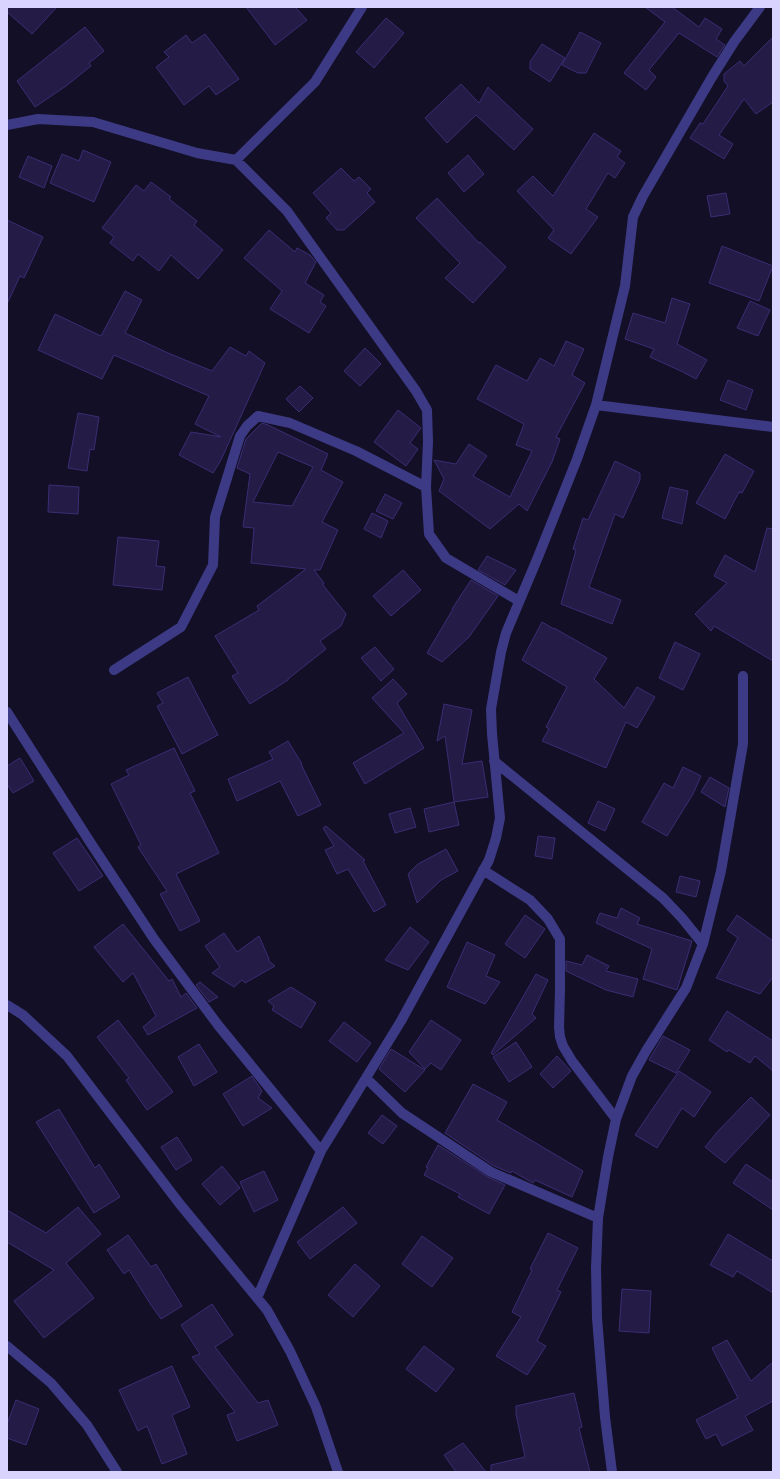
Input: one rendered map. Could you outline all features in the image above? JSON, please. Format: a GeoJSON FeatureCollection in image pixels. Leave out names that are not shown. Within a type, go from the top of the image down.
{"type":"FeatureCollection","features":[{"type":"Feature","properties":{"kind":"street"},"geometry":{"type":"LineString","coordinates":[[236,160],[315,82],[362,7]]}},
{"type":"Feature","properties":{"kind":"street"},"geometry":{"type":"LineString","coordinates":[[257,1298],[321,1151],[401,1021],[489,860],[500,818],[494,761],[491,709],[501,652],[506,632],[538,557],[596,405],[625,286],[633,217],[655,174],[730,47],[760,7]]}},
{"type":"Feature","properties":{"kind":"street"},"geometry":{"type":"LineString","coordinates":[[8,123],[38,119],[93,122],[197,153],[236,160],[287,211],[416,391],[427,410],[428,442],[426,487],[429,534],[446,558],[519,601]]}},
{"type":"Feature","properties":{"kind":"street"},"geometry":{"type":"LineString","coordinates":[[596,405],[773,427]]}},
{"type":"Feature","properties":{"kind":"street"},"geometry":{"type":"LineString","coordinates":[[114,670],[181,627],[213,564],[215,517],[240,436],[247,426],[258,416],[290,423],[356,451],[426,487]]}},
{"type":"Feature","properties":{"kind":"street"},"geometry":{"type":"LineString","coordinates":[[612,1472],[605,1417],[597,1318],[596,1268],[598,1218],[616,1119],[632,1076],[686,988],[703,944],[721,871],[743,744],[743,676]]}},
{"type":"Feature","properties":{"kind":"street"},"geometry":{"type":"LineString","coordinates":[[7,712],[154,939],[218,1025],[321,1151]]}},
{"type":"Feature","properties":{"kind":"street"},"geometry":{"type":"LineString","coordinates":[[494,761],[663,898],[682,918],[703,944]]}},
{"type":"Feature","properties":{"kind":"street"},"geometry":{"type":"LineString","coordinates":[[483,870],[530,900],[548,918],[560,939],[560,1037],[563,1046],[572,1061],[616,1119]]}},
{"type":"Feature","properties":{"kind":"street"},"geometry":{"type":"LineString","coordinates":[[7,1005],[23,1015],[67,1056],[179,1203],[267,1310],[290,1351],[316,1407],[338,1472]]}},
{"type":"Feature","properties":{"kind":"street"},"geometry":{"type":"LineString","coordinates":[[366,1078],[402,1112],[491,1172],[598,1218]]}},
{"type":"Feature","properties":{"kind":"street"},"geometry":{"type":"LineString","coordinates":[[7,1346],[51,1383],[86,1425],[117,1472]]}},
{"type":"Feature","properties":{"kind":"building"},"geometry":{"type":"Polygon","coordinates":[[[7,7],[57,7],[32,34],[7,12],[7,7]]]}},
{"type":"Feature","properties":{"kind":"building"},"geometry":{"type":"Polygon","coordinates":[[[246,7],[295,7],[307,20],[275,45],[246,7]]]}},
{"type":"Feature","properties":{"kind":"building"},"geometry":{"type":"Polygon","coordinates":[[[645,7],[672,7],[699,27],[705,18],[722,29],[716,39],[725,45],[717,57],[679,33],[649,70],[656,77],[646,90],[624,73],[665,22],[645,7]]]}},
{"type":"Feature","properties":{"kind":"building"},"geometry":{"type":"Polygon","coordinates":[[[386,18],[404,33],[374,68],[356,52],[386,18]]]}},
{"type":"Feature","properties":{"kind":"building"},"geometry":{"type":"Polygon","coordinates":[[[85,27],[104,51],[89,63],[91,66],[66,86],[35,107],[17,81],[85,27]]]}},
{"type":"Feature","properties":{"kind":"building"},"geometry":{"type":"Polygon","coordinates":[[[580,32],[601,43],[586,73],[578,73],[562,65],[580,32]]]}},
{"type":"Feature","properties":{"kind":"building"},"geometry":{"type":"Polygon","coordinates":[[[205,34],[239,79],[216,95],[209,86],[184,105],[156,67],[169,57],[164,52],[186,35],[192,43],[205,34]]]}},
{"type":"Feature","properties":{"kind":"building"},"geometry":{"type":"Polygon","coordinates":[[[773,37],[773,102],[756,114],[744,99],[719,135],[733,144],[724,159],[690,138],[700,123],[703,124],[728,86],[724,81],[724,74],[740,61],[744,66],[773,37]]]}},
{"type":"Feature","properties":{"kind":"building"},"geometry":{"type":"Polygon","coordinates":[[[542,44],[565,58],[550,82],[530,69],[530,62],[542,44]]]}},
{"type":"Feature","properties":{"kind":"building"},"geometry":{"type":"Polygon","coordinates":[[[461,84],[479,103],[488,87],[533,129],[514,150],[476,115],[447,143],[425,118],[461,84]]]}},
{"type":"Feature","properties":{"kind":"building"},"geometry":{"type":"Polygon","coordinates":[[[594,133],[621,151],[617,157],[625,163],[615,178],[608,173],[586,209],[598,217],[571,254],[548,238],[554,230],[517,191],[533,176],[553,196],[594,133]]]}},
{"type":"Feature","properties":{"kind":"building"},"geometry":{"type":"Polygon","coordinates":[[[83,150],[111,162],[94,202],[50,183],[62,154],[79,161],[83,150]]]}},
{"type":"Feature","properties":{"kind":"building"},"geometry":{"type":"Polygon","coordinates":[[[468,155],[484,174],[464,192],[448,173],[468,155]]]}},
{"type":"Feature","properties":{"kind":"building"},"geometry":{"type":"Polygon","coordinates":[[[28,156],[52,166],[44,188],[19,177],[28,156]]]}},
{"type":"Feature","properties":{"kind":"building"},"geometry":{"type":"Polygon","coordinates":[[[341,168],[354,181],[359,177],[371,189],[367,193],[375,202],[344,230],[337,230],[326,218],[331,213],[313,193],[341,168]]]}},
{"type":"Feature","properties":{"kind":"building"},"geometry":{"type":"Polygon","coordinates":[[[151,182],[171,197],[169,199],[197,221],[194,225],[223,250],[198,279],[171,255],[159,271],[138,254],[133,261],[110,243],[114,237],[102,228],[136,185],[144,191],[151,182]]]}},
{"type":"Feature","properties":{"kind":"building"},"geometry":{"type":"Polygon","coordinates":[[[726,193],[730,214],[711,217],[707,196],[726,193]]]}},
{"type":"Feature","properties":{"kind":"building"},"geometry":{"type":"Polygon","coordinates":[[[437,198],[479,243],[480,242],[506,267],[473,303],[445,278],[460,263],[416,218],[437,198]]]}},
{"type":"Feature","properties":{"kind":"building"},"geometry":{"type":"Polygon","coordinates":[[[7,220],[43,237],[24,278],[20,276],[7,304],[7,220]]]}},
{"type":"Feature","properties":{"kind":"building"},"geometry":{"type":"Polygon","coordinates":[[[269,230],[295,252],[297,248],[310,255],[316,262],[305,283],[324,295],[320,302],[326,306],[309,333],[270,309],[282,291],[244,258],[269,230]]]}},
{"type":"Feature","properties":{"kind":"building"},"geometry":{"type":"Polygon","coordinates":[[[722,246],[773,266],[759,301],[709,283],[722,246]]]}},
{"type":"Feature","properties":{"kind":"building"},"geometry":{"type":"Polygon","coordinates":[[[125,291],[142,300],[125,333],[212,371],[230,347],[246,356],[249,351],[265,363],[221,460],[213,473],[179,455],[191,432],[221,437],[195,424],[209,396],[114,355],[102,379],[38,350],[55,314],[101,336],[125,291]]]}},
{"type":"Feature","properties":{"kind":"building"},"geometry":{"type":"Polygon","coordinates":[[[672,298],[690,304],[677,344],[707,360],[696,379],[650,357],[654,349],[625,339],[633,313],[665,323],[672,298]]]}},
{"type":"Feature","properties":{"kind":"building"},"geometry":{"type":"Polygon","coordinates":[[[750,301],[770,310],[758,336],[737,328],[750,301]]]}},
{"type":"Feature","properties":{"kind":"building"},"geometry":{"type":"Polygon","coordinates":[[[566,341],[584,349],[572,375],[585,383],[556,437],[560,439],[552,462],[527,511],[519,504],[490,529],[439,491],[444,479],[434,460],[456,464],[469,444],[487,456],[473,476],[510,497],[532,451],[516,445],[524,424],[477,399],[496,365],[527,381],[540,358],[554,366],[566,341]]]}},
{"type":"Feature","properties":{"kind":"building"},"geometry":{"type":"Polygon","coordinates":[[[365,348],[381,364],[360,386],[344,371],[365,348]]]}},
{"type":"Feature","properties":{"kind":"building"},"geometry":{"type":"Polygon","coordinates":[[[728,380],[753,390],[746,410],[720,400],[728,380]]]}},
{"type":"Feature","properties":{"kind":"building"},"geometry":{"type":"Polygon","coordinates":[[[300,386],[313,398],[299,412],[286,399],[300,386]]]}},
{"type":"Feature","properties":{"kind":"building"},"geometry":{"type":"Polygon","coordinates":[[[398,410],[421,428],[410,443],[418,449],[406,466],[374,442],[398,410]]]}},
{"type":"Feature","properties":{"kind":"building"},"geometry":{"type":"Polygon","coordinates":[[[78,413],[99,417],[94,450],[90,449],[87,471],[68,468],[78,413]]]}},
{"type":"Feature","properties":{"kind":"building"},"geometry":{"type":"Polygon","coordinates":[[[262,423],[328,454],[321,470],[343,482],[322,522],[338,530],[320,570],[314,570],[324,583],[323,585],[346,614],[341,626],[320,641],[326,649],[288,680],[250,704],[232,676],[238,673],[215,636],[259,610],[257,606],[306,569],[251,563],[254,528],[243,527],[250,474],[237,468],[246,439],[262,423]],[[278,452],[253,502],[292,506],[313,467],[278,452]]]}},
{"type":"Feature","properties":{"kind":"building"},"geometry":{"type":"Polygon","coordinates":[[[725,454],[754,471],[742,493],[739,492],[725,519],[696,503],[725,454]]]}},
{"type":"Feature","properties":{"kind":"building"},"geometry":{"type":"Polygon","coordinates":[[[615,461],[640,473],[640,480],[623,518],[615,514],[589,587],[621,600],[612,624],[561,604],[576,550],[573,549],[583,518],[588,520],[615,461]]]}},
{"type":"Feature","properties":{"kind":"building"},"geometry":{"type":"Polygon","coordinates":[[[49,485],[79,487],[78,514],[48,512],[49,485]]]}},
{"type":"Feature","properties":{"kind":"building"},"geometry":{"type":"Polygon","coordinates":[[[670,487],[688,491],[682,524],[662,518],[670,487]]]}},
{"type":"Feature","properties":{"kind":"building"},"geometry":{"type":"Polygon","coordinates":[[[385,494],[402,503],[393,519],[376,511],[385,494]]]}},
{"type":"Feature","properties":{"kind":"building"},"geometry":{"type":"Polygon","coordinates":[[[372,513],[388,521],[381,538],[364,529],[372,513]]]}},
{"type":"Feature","properties":{"kind":"building"},"geometry":{"type":"Polygon","coordinates":[[[767,528],[773,529],[773,661],[714,626],[711,631],[695,614],[727,583],[714,576],[725,555],[755,572],[767,528]]]}},
{"type":"Feature","properties":{"kind":"building"},"geometry":{"type":"Polygon","coordinates":[[[118,537],[159,541],[156,566],[165,567],[162,590],[113,585],[118,537]]]}},
{"type":"Feature","properties":{"kind":"building"},"geometry":{"type":"Polygon","coordinates":[[[487,556],[516,570],[505,585],[478,570],[487,556]]]}},
{"type":"Feature","properties":{"kind":"building"},"geometry":{"type":"Polygon","coordinates":[[[403,570],[421,590],[391,616],[373,596],[403,570]]]}},
{"type":"Feature","properties":{"kind":"building"},"geometry":{"type":"Polygon","coordinates":[[[471,580],[498,596],[469,637],[442,662],[427,653],[452,609],[471,580]]]}},
{"type":"Feature","properties":{"kind":"building"},"geometry":{"type":"Polygon","coordinates":[[[542,622],[607,658],[594,679],[624,708],[637,687],[655,697],[637,728],[626,722],[606,768],[542,741],[549,729],[546,727],[567,687],[522,660],[542,622]]]}},
{"type":"Feature","properties":{"kind":"building"},"geometry":{"type":"Polygon","coordinates":[[[675,642],[700,654],[683,690],[659,678],[675,642]]]}},
{"type":"Feature","properties":{"kind":"building"},"geometry":{"type":"Polygon","coordinates":[[[375,647],[394,669],[381,681],[361,658],[375,647]]]}},
{"type":"Feature","properties":{"kind":"building"},"geometry":{"type":"Polygon","coordinates":[[[188,677],[218,735],[182,754],[157,706],[163,703],[157,693],[188,677]]]}},
{"type":"Feature","properties":{"kind":"building"},"geometry":{"type":"Polygon","coordinates":[[[393,679],[407,694],[397,703],[424,748],[365,784],[353,763],[404,733],[372,698],[393,679]]]}},
{"type":"Feature","properties":{"kind":"building"},"geometry":{"type":"Polygon","coordinates":[[[444,704],[472,710],[462,764],[482,761],[488,797],[454,802],[445,736],[437,741],[444,704]]]}},
{"type":"Feature","properties":{"kind":"building"},"geometry":{"type":"Polygon","coordinates":[[[288,741],[302,764],[321,805],[298,816],[280,781],[237,801],[228,779],[273,759],[269,752],[288,741]]]}},
{"type":"Feature","properties":{"kind":"building"},"geometry":{"type":"Polygon","coordinates":[[[174,748],[195,791],[190,793],[219,853],[176,874],[200,921],[180,931],[160,894],[167,891],[138,847],[141,845],[111,784],[129,775],[126,770],[174,748]]]}},
{"type":"Feature","properties":{"kind":"building"},"geometry":{"type":"Polygon","coordinates":[[[20,758],[34,781],[13,793],[7,784],[7,766],[20,758]]]}},
{"type":"Feature","properties":{"kind":"building"},"geometry":{"type":"Polygon","coordinates":[[[683,767],[701,776],[693,794],[667,836],[642,822],[664,783],[673,788],[683,767]]]}},
{"type":"Feature","properties":{"kind":"building"},"geometry":{"type":"Polygon","coordinates":[[[710,777],[729,788],[725,807],[701,792],[710,777]]]}},
{"type":"Feature","properties":{"kind":"building"},"geometry":{"type":"Polygon","coordinates":[[[598,801],[615,809],[605,831],[588,823],[598,801]]]}},
{"type":"Feature","properties":{"kind":"building"},"geometry":{"type":"Polygon","coordinates":[[[454,802],[459,825],[429,832],[424,809],[454,802]]]}},
{"type":"Feature","properties":{"kind":"building"},"geometry":{"type":"Polygon","coordinates":[[[410,808],[416,827],[395,833],[389,814],[410,808]]]}},
{"type":"Feature","properties":{"kind":"building"},"geometry":{"type":"Polygon","coordinates":[[[326,826],[365,860],[363,861],[386,905],[374,912],[348,869],[337,874],[325,850],[334,846],[323,828],[326,826]]]}},
{"type":"Feature","properties":{"kind":"building"},"geometry":{"type":"Polygon","coordinates":[[[538,836],[555,838],[552,859],[535,856],[538,836]]]}},
{"type":"Feature","properties":{"kind":"building"},"geometry":{"type":"Polygon","coordinates":[[[77,838],[103,876],[79,891],[53,853],[77,838]]]}},
{"type":"Feature","properties":{"kind":"building"},"geometry":{"type":"Polygon","coordinates":[[[446,849],[458,871],[441,880],[417,903],[408,874],[418,864],[446,849]]]}},
{"type":"Feature","properties":{"kind":"building"},"geometry":{"type":"Polygon","coordinates":[[[680,876],[700,881],[696,897],[676,892],[680,876]]]}},
{"type":"Feature","properties":{"kind":"building"},"geometry":{"type":"Polygon","coordinates":[[[621,908],[640,918],[637,924],[692,941],[677,990],[643,979],[652,949],[596,923],[600,913],[617,918],[621,908]]]}},
{"type":"Feature","properties":{"kind":"building"},"geometry":{"type":"Polygon","coordinates":[[[525,915],[545,929],[525,958],[505,944],[525,915]]]}},
{"type":"Feature","properties":{"kind":"building"},"geometry":{"type":"Polygon","coordinates":[[[737,915],[773,941],[773,977],[760,994],[716,978],[738,938],[727,930],[737,915]]]}},
{"type":"Feature","properties":{"kind":"building"},"geometry":{"type":"Polygon","coordinates":[[[123,924],[169,981],[172,979],[181,997],[186,993],[197,1008],[148,1035],[143,1027],[156,1016],[133,973],[123,982],[94,947],[123,924]]]}},
{"type":"Feature","properties":{"kind":"building"},"geometry":{"type":"Polygon","coordinates":[[[410,927],[429,942],[408,970],[385,960],[410,927]]]}},
{"type":"Feature","properties":{"kind":"building"},"geometry":{"type":"Polygon","coordinates":[[[224,933],[237,952],[259,936],[269,959],[268,960],[275,966],[245,983],[242,980],[234,987],[212,973],[220,967],[205,946],[224,933]]]}},
{"type":"Feature","properties":{"kind":"building"},"geometry":{"type":"Polygon","coordinates":[[[467,942],[495,955],[486,976],[500,982],[485,1004],[447,987],[467,942]]]}},
{"type":"Feature","properties":{"kind":"building"},"geometry":{"type":"Polygon","coordinates":[[[587,955],[609,966],[606,971],[638,979],[633,997],[606,990],[566,971],[566,961],[582,965],[587,955]]]}},
{"type":"Feature","properties":{"kind":"building"},"geometry":{"type":"Polygon","coordinates":[[[536,974],[548,980],[532,1014],[536,1018],[493,1055],[491,1053],[536,974]]]}},
{"type":"Feature","properties":{"kind":"building"},"geometry":{"type":"Polygon","coordinates":[[[200,982],[218,997],[209,1002],[196,985],[200,982]]]}},
{"type":"Feature","properties":{"kind":"building"},"geometry":{"type":"Polygon","coordinates":[[[291,987],[316,1003],[301,1028],[272,1010],[274,1006],[268,1001],[291,987]]]}},
{"type":"Feature","properties":{"kind":"building"},"geometry":{"type":"Polygon","coordinates":[[[727,1011],[773,1041],[773,1071],[755,1056],[750,1063],[729,1050],[727,1052],[709,1040],[727,1011]]]}},
{"type":"Feature","properties":{"kind":"building"},"geometry":{"type":"Polygon","coordinates":[[[118,1020],[173,1092],[147,1110],[126,1080],[129,1078],[97,1037],[118,1020]]]}},
{"type":"Feature","properties":{"kind":"building"},"geometry":{"type":"Polygon","coordinates":[[[431,1020],[461,1040],[441,1070],[431,1063],[425,1069],[409,1052],[431,1020]]]}},
{"type":"Feature","properties":{"kind":"building"},"geometry":{"type":"Polygon","coordinates":[[[344,1022],[371,1043],[357,1062],[329,1041],[344,1022]]]}},
{"type":"Feature","properties":{"kind":"building"},"geometry":{"type":"Polygon","coordinates":[[[663,1036],[690,1050],[676,1073],[649,1060],[663,1036]]]}},
{"type":"Feature","properties":{"kind":"building"},"geometry":{"type":"Polygon","coordinates":[[[516,1042],[532,1067],[509,1082],[493,1057],[516,1042]]]}},
{"type":"Feature","properties":{"kind":"building"},"geometry":{"type":"Polygon","coordinates":[[[199,1044],[217,1072],[194,1086],[178,1057],[199,1044]]]}},
{"type":"Feature","properties":{"kind":"building"},"geometry":{"type":"Polygon","coordinates":[[[391,1049],[425,1070],[405,1092],[379,1069],[391,1049]]]}},
{"type":"Feature","properties":{"kind":"building"},"geometry":{"type":"Polygon","coordinates":[[[557,1056],[571,1071],[553,1088],[540,1074],[557,1056]]]}},
{"type":"Feature","properties":{"kind":"building"},"geometry":{"type":"Polygon","coordinates":[[[679,1071],[711,1092],[694,1117],[682,1108],[657,1148],[635,1135],[679,1071]]]}},
{"type":"Feature","properties":{"kind":"building"},"geometry":{"type":"Polygon","coordinates":[[[252,1076],[262,1091],[258,1098],[272,1108],[243,1126],[223,1094],[252,1076]]]}},
{"type":"Feature","properties":{"kind":"building"},"geometry":{"type":"Polygon","coordinates":[[[473,1084],[507,1102],[497,1120],[583,1171],[572,1197],[535,1180],[533,1183],[512,1171],[511,1173],[494,1166],[445,1133],[473,1084]]]}},
{"type":"Feature","properties":{"kind":"building"},"geometry":{"type":"Polygon","coordinates":[[[751,1097],[770,1115],[725,1163],[705,1147],[719,1130],[751,1097]]]}},
{"type":"Feature","properties":{"kind":"building"},"geometry":{"type":"Polygon","coordinates":[[[59,1109],[95,1168],[99,1164],[120,1197],[94,1213],[36,1122],[59,1109]]]}},
{"type":"Feature","properties":{"kind":"building"},"geometry":{"type":"Polygon","coordinates":[[[382,1115],[397,1126],[383,1144],[368,1133],[382,1115]]]}},
{"type":"Feature","properties":{"kind":"building"},"geometry":{"type":"Polygon","coordinates":[[[177,1137],[192,1160],[176,1170],[161,1147],[177,1137]]]}},
{"type":"Feature","properties":{"kind":"building"},"geometry":{"type":"Polygon","coordinates":[[[438,1145],[488,1177],[505,1185],[489,1214],[458,1197],[460,1194],[424,1175],[428,1168],[426,1167],[438,1145]]]}},
{"type":"Feature","properties":{"kind":"building"},"geometry":{"type":"Polygon","coordinates":[[[746,1164],[773,1182],[773,1210],[733,1183],[746,1164]]]}},
{"type":"Feature","properties":{"kind":"building"},"geometry":{"type":"Polygon","coordinates":[[[222,1166],[240,1188],[220,1205],[202,1184],[222,1166]]]}},
{"type":"Feature","properties":{"kind":"building"},"geometry":{"type":"Polygon","coordinates":[[[264,1171],[278,1200],[254,1212],[240,1182],[264,1171]]]}},
{"type":"Feature","properties":{"kind":"building"},"geometry":{"type":"Polygon","coordinates":[[[78,1207],[101,1234],[66,1263],[94,1298],[44,1338],[14,1301],[54,1270],[7,1242],[7,1210],[46,1233],[78,1207]]]}},
{"type":"Feature","properties":{"kind":"building"},"geometry":{"type":"Polygon","coordinates":[[[343,1207],[357,1223],[310,1259],[297,1242],[343,1207]]]}},
{"type":"Feature","properties":{"kind":"building"},"geometry":{"type":"Polygon","coordinates":[[[548,1233],[578,1248],[557,1290],[561,1292],[537,1341],[546,1346],[527,1375],[496,1356],[521,1317],[512,1312],[532,1270],[530,1269],[548,1233]]]}},
{"type":"Feature","properties":{"kind":"building"},"geometry":{"type":"Polygon","coordinates":[[[728,1234],[773,1261],[773,1293],[737,1271],[733,1277],[710,1265],[728,1234]]]}},
{"type":"Feature","properties":{"kind":"building"},"geometry":{"type":"Polygon","coordinates":[[[128,1235],[151,1267],[156,1264],[182,1306],[161,1319],[129,1270],[124,1274],[107,1250],[128,1235]]]}},
{"type":"Feature","properties":{"kind":"building"},"geometry":{"type":"Polygon","coordinates":[[[422,1236],[453,1258],[432,1287],[402,1264],[422,1236]]]}},
{"type":"Feature","properties":{"kind":"building"},"geometry":{"type":"Polygon","coordinates":[[[355,1264],[380,1286],[353,1317],[328,1295],[355,1264]]]}},
{"type":"Feature","properties":{"kind":"building"},"geometry":{"type":"Polygon","coordinates":[[[622,1289],[651,1291],[649,1333],[619,1331],[622,1289]]]}},
{"type":"Feature","properties":{"kind":"building"},"geometry":{"type":"Polygon","coordinates":[[[212,1304],[233,1335],[215,1347],[258,1403],[268,1400],[278,1425],[237,1441],[227,1415],[235,1412],[192,1357],[200,1354],[181,1325],[212,1304]]]}},
{"type":"Feature","properties":{"kind":"building"},"geometry":{"type":"Polygon","coordinates":[[[727,1340],[751,1381],[773,1362],[773,1401],[745,1416],[753,1430],[722,1446],[716,1434],[706,1439],[696,1420],[738,1398],[712,1348],[727,1340]]]}},
{"type":"Feature","properties":{"kind":"building"},"geometry":{"type":"Polygon","coordinates":[[[424,1346],[454,1369],[436,1392],[406,1369],[424,1346]]]}},
{"type":"Feature","properties":{"kind":"building"},"geometry":{"type":"Polygon","coordinates":[[[172,1366],[190,1407],[172,1415],[187,1454],[162,1464],[147,1426],[138,1431],[119,1390],[172,1366]]]}},
{"type":"Feature","properties":{"kind":"building"},"geometry":{"type":"Polygon","coordinates":[[[574,1393],[582,1427],[579,1428],[590,1472],[491,1472],[491,1465],[525,1457],[516,1414],[516,1406],[574,1393]]]}},
{"type":"Feature","properties":{"kind":"building"},"geometry":{"type":"Polygon","coordinates":[[[16,1400],[39,1409],[26,1445],[7,1438],[7,1424],[16,1400]]]}},
{"type":"Feature","properties":{"kind":"building"},"geometry":{"type":"Polygon","coordinates":[[[463,1443],[486,1472],[456,1472],[444,1455],[463,1443]]]}}]}
